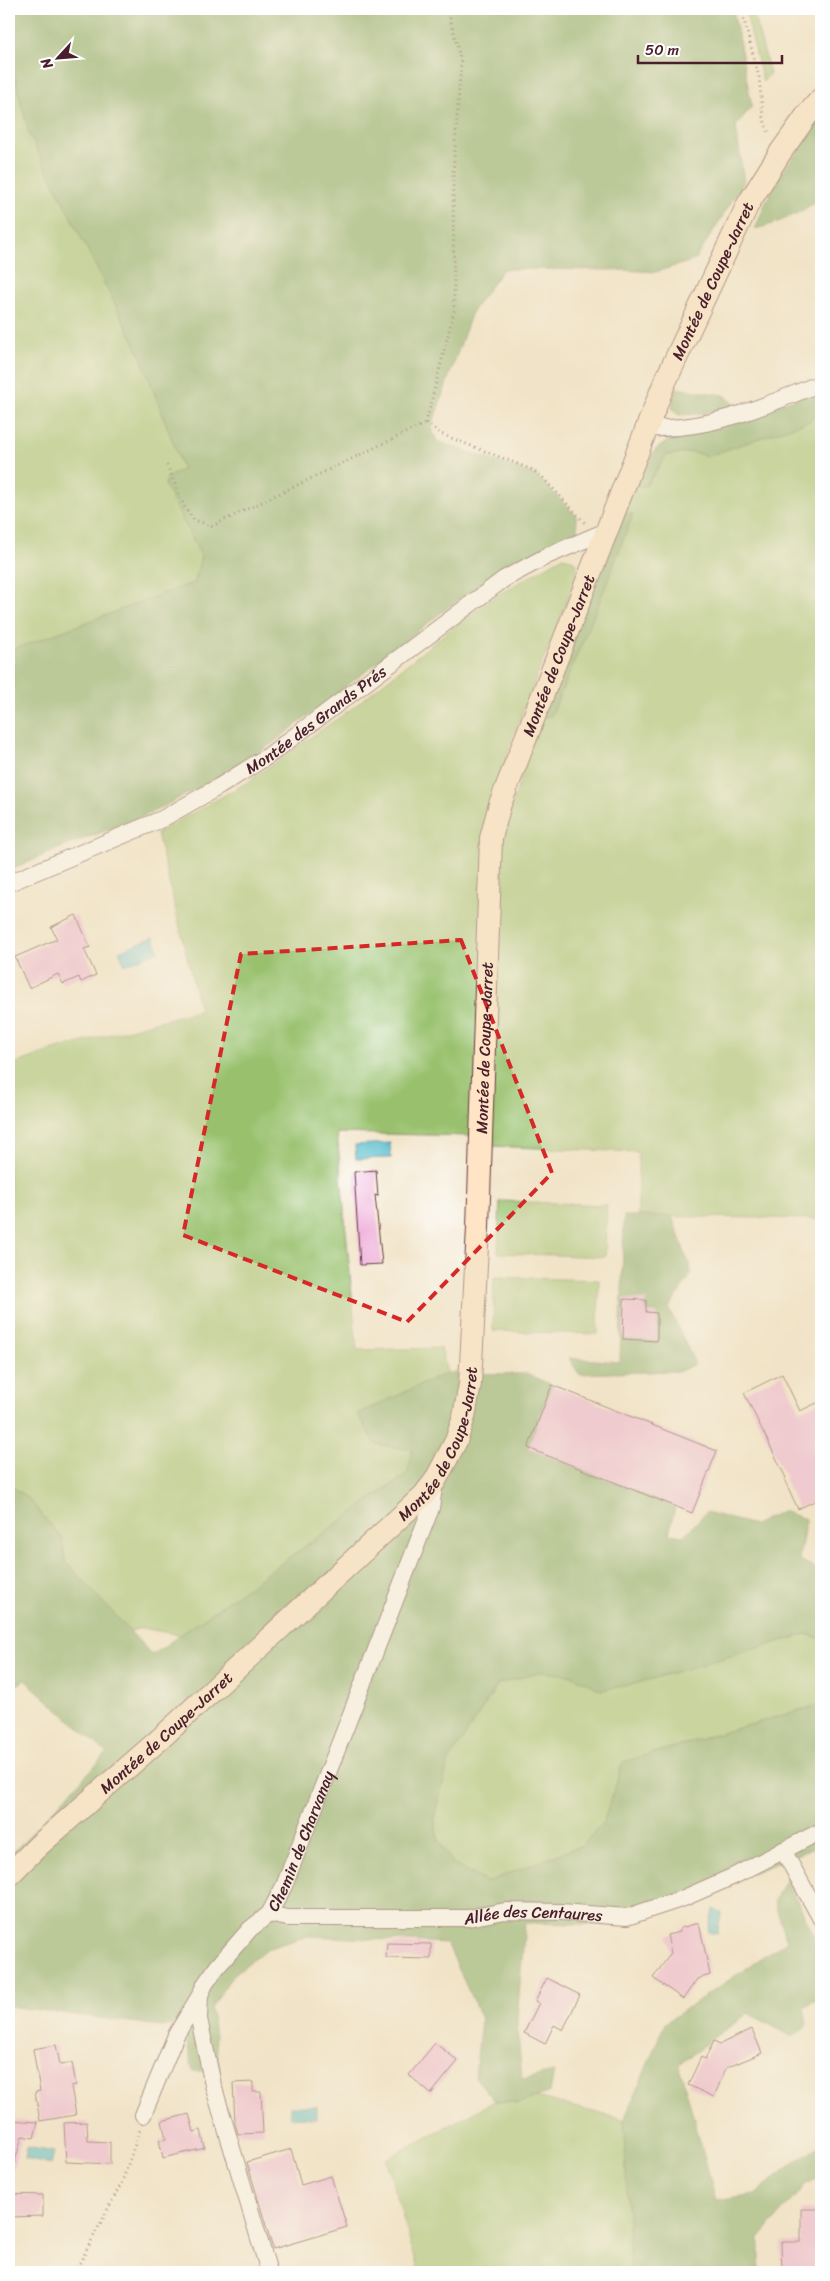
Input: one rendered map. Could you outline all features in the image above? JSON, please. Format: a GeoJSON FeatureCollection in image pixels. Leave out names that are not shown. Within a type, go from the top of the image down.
{"type":"FeatureCollection","features":[{"type":"Feature","properties":{"kind":"main road","name":"Montée de Coupe-Jarret"},"geometry":{"type":"LineString","coordinates":[[9,1876],[38,1846],[160,1739],[424,1496],[436,1481],[456,1441],[464,1417],[470,1384],[478,1227],[491,838],[500,804],[602,533],[664,384],[748,204],[780,153],[821,99]]}},
{"type":"Feature","properties":{"kind":"street"},"geometry":{"type":"LineString","coordinates":[[647,428],[666,429],[706,423],[764,406],[821,383]]}},
{"type":"Feature","properties":{"kind":"street","name":"Montée des Grands Prés"},"geometry":{"type":"LineString","coordinates":[[9,883],[162,818],[220,786],[268,756],[504,579],[547,556],[602,533]]}},
{"type":"Feature","properties":{"kind":"street","name":"Chemin de Charvanay"},"geometry":{"type":"LineString","coordinates":[[269,2272],[213,2084],[199,2018],[200,1996],[205,1984],[227,1955],[250,1929],[268,1914],[284,1886],[431,1508],[436,1481]]}},
{"type":"Feature","properties":{"kind":"street","name":"Allée des Centaures"},"geometry":{"type":"LineString","coordinates":[[268,1914],[288,1918],[468,1918],[505,1910],[627,1917],[684,1898],[734,1876],[821,1831]]}},
{"type":"Feature","properties":{"kind":"street"},"geometry":{"type":"LineString","coordinates":[[783,1850],[821,1919]]}},
{"type":"Feature","properties":{"kind":"street"},"geometry":{"type":"LineString","coordinates":[[143,2115],[176,2035],[200,1996]]}},
{"type":"Feature","properties":{"kind":"path"},"geometry":{"type":"LineString","coordinates":[[426,423],[454,310],[453,174],[460,62],[448,9]]}},
{"type":"Feature","properties":{"kind":"path"},"geometry":{"type":"LineString","coordinates":[[741,9],[759,77],[763,118],[771,138],[780,153]]}},
{"type":"Feature","properties":{"kind":"path"},"geometry":{"type":"LineString","coordinates":[[167,465],[185,508],[194,520],[212,526],[426,423]]}},
{"type":"Feature","properties":{"kind":"path"},"geometry":{"type":"LineString","coordinates":[[426,423],[441,434],[533,470],[544,478],[576,515],[602,533]]}},
{"type":"Feature","properties":{"kind":"path"},"geometry":{"type":"LineString","coordinates":[[75,2272],[122,2182],[136,2145],[143,2115]]}},
{"type":"Feature","properties":{"kind":"highlighted area"},"geometry":{"type":"Polygon","coordinates":[[[461,940],[552,1173],[407,1322],[183,1235],[241,954],[461,940]]]}},
{"type":"Feature","properties":{"kind":"green space"},"geometry":{"type":"Polygon","coordinates":[[[9,9],[733,9],[752,106],[736,126],[744,182],[695,260],[656,272],[503,269],[472,312],[431,428],[437,441],[536,475],[576,515],[578,533],[496,574],[446,609],[273,743],[204,785],[147,815],[55,850],[9,871],[9,651],[195,582],[201,556],[165,485],[167,478],[183,469],[139,352],[29,134],[9,54],[9,9]]]}},
{"type":"Feature","properties":{"kind":"green space"},"geometry":{"type":"Polygon","coordinates":[[[745,9],[752,9],[770,73],[763,82],[745,9]]]}},
{"type":"Feature","properties":{"kind":"green space"},"geometry":{"type":"Polygon","coordinates":[[[9,54],[29,134],[139,352],[183,469],[167,478],[165,485],[201,555],[195,582],[9,651],[9,54]]]}},
{"type":"Feature","properties":{"kind":"green space"},"geometry":{"type":"Polygon","coordinates":[[[821,115],[821,198],[790,217],[755,229],[775,180],[806,141],[807,128],[821,115]]]}},
{"type":"Feature","properties":{"kind":"green space"},"geometry":{"type":"Polygon","coordinates":[[[675,388],[725,395],[734,405],[700,414],[678,415],[672,409],[675,388]]]}},
{"type":"Feature","properties":{"kind":"green space"},"geometry":{"type":"Polygon","coordinates":[[[821,390],[821,413],[809,421],[708,456],[691,452],[667,455],[645,486],[636,485],[655,450],[668,441],[821,390]]]}},
{"type":"Feature","properties":{"kind":"green space"},"geometry":{"type":"Polygon","coordinates":[[[821,413],[821,1219],[638,1216],[638,1152],[489,1146],[498,885],[508,816],[541,718],[551,716],[601,598],[633,514],[623,513],[636,485],[646,486],[667,455],[691,452],[708,456],[809,421],[821,413]]]}},
{"type":"Feature","properties":{"kind":"green space"},"geometry":{"type":"Polygon","coordinates":[[[623,513],[633,514],[601,598],[551,716],[541,718],[623,513]]]}},
{"type":"Feature","properties":{"kind":"green space"},"geometry":{"type":"Polygon","coordinates":[[[563,557],[571,559],[577,564],[577,576],[513,736],[494,800],[472,1136],[337,1133],[357,1350],[441,1348],[447,1373],[357,1414],[376,1444],[412,1450],[408,1473],[180,1635],[142,1628],[106,1637],[75,1623],[62,1539],[28,1498],[9,1485],[9,1066],[50,1051],[200,1010],[157,833],[246,783],[351,709],[456,625],[496,596],[563,557]]]}},
{"type":"Feature","properties":{"kind":"green space"},"geometry":{"type":"Polygon","coordinates":[[[500,1201],[607,1205],[605,1257],[498,1253],[500,1201]]]}},
{"type":"Feature","properties":{"kind":"green space"},"geometry":{"type":"Polygon","coordinates":[[[624,1216],[672,1216],[692,1273],[669,1308],[695,1364],[680,1371],[579,1374],[569,1358],[620,1362],[624,1216]]]}},
{"type":"Feature","properties":{"kind":"green space"},"geometry":{"type":"Polygon","coordinates":[[[494,1277],[599,1280],[598,1334],[493,1331],[494,1277]]]}},
{"type":"Feature","properties":{"kind":"green space"},"geometry":{"type":"Polygon","coordinates":[[[447,1373],[528,1374],[552,1385],[528,1448],[675,1507],[669,1534],[684,1536],[706,1512],[754,1525],[782,1511],[806,1519],[799,1559],[821,1572],[821,1639],[806,1634],[634,1684],[601,1690],[571,1675],[541,1672],[498,1684],[449,1761],[434,1817],[438,1839],[452,1863],[487,1882],[582,1845],[604,1821],[623,1762],[821,1704],[821,1845],[623,1925],[525,1923],[517,2021],[522,2079],[554,2072],[550,2092],[519,2103],[495,2101],[475,2077],[481,2019],[447,1943],[308,1936],[266,1949],[232,1976],[211,2008],[220,2071],[193,2071],[183,2025],[160,2026],[9,2006],[9,1857],[107,1753],[25,1680],[9,1690],[9,1485],[28,1498],[62,1539],[65,1561],[152,1655],[408,1473],[412,1450],[376,1444],[357,1414],[447,1373]]]}},
{"type":"Feature","properties":{"kind":"green space"},"geometry":{"type":"Polygon","coordinates":[[[807,1634],[821,1639],[821,1704],[623,1762],[604,1821],[582,1845],[487,1883],[452,1863],[438,1839],[434,1817],[449,1761],[498,1684],[541,1672],[571,1675],[601,1690],[634,1684],[807,1634]]]}},
{"type":"Feature","properties":{"kind":"green space"},"geometry":{"type":"Polygon","coordinates":[[[786,1878],[821,1949],[821,1997],[804,2007],[807,2025],[793,2037],[748,2013],[679,2064],[716,2200],[755,2194],[795,2162],[821,2145],[821,2177],[805,2185],[759,2238],[759,2272],[630,2272],[624,2120],[665,2023],[787,1941],[774,1902],[786,1878]]]}},
{"type":"Feature","properties":{"kind":"green space"},"geometry":{"type":"Polygon","coordinates":[[[536,2097],[624,2120],[630,2272],[419,2272],[386,2159],[495,2101],[519,2103],[536,2097]]]}},
{"type":"Feature","properties":{"kind":"water"},"geometry":{"type":"Polygon","coordinates":[[[153,937],[159,951],[125,965],[119,951],[153,937]]]}},
{"type":"Feature","properties":{"kind":"water"},"geometry":{"type":"Polygon","coordinates":[[[390,1143],[391,1158],[356,1159],[355,1145],[390,1143]]]}},
{"type":"Feature","properties":{"kind":"water"},"geometry":{"type":"Polygon","coordinates":[[[713,1909],[722,1912],[717,1934],[708,1932],[713,1909]]]}},
{"type":"Feature","properties":{"kind":"water"},"geometry":{"type":"Polygon","coordinates":[[[290,2106],[317,2106],[317,2118],[290,2117],[290,2106]]]}},
{"type":"Feature","properties":{"kind":"water"},"geometry":{"type":"Polygon","coordinates":[[[27,2147],[54,2152],[51,2165],[25,2159],[27,2147]]]}},
{"type":"Feature","properties":{"kind":"building"},"geometry":{"type":"Polygon","coordinates":[[[76,915],[90,947],[84,949],[96,975],[81,982],[79,977],[63,984],[58,974],[29,988],[15,957],[57,939],[51,927],[76,915]]]}},
{"type":"Feature","properties":{"kind":"building"},"geometry":{"type":"Polygon","coordinates":[[[376,1170],[378,1196],[375,1195],[382,1264],[360,1265],[354,1172],[376,1170]]]}},
{"type":"Feature","properties":{"kind":"building"},"geometry":{"type":"Polygon","coordinates":[[[624,1299],[646,1300],[646,1312],[657,1313],[657,1341],[623,1339],[624,1299]]]}},
{"type":"Feature","properties":{"kind":"building"},"geometry":{"type":"Polygon","coordinates":[[[782,1374],[800,1411],[821,1401],[821,1498],[798,1509],[784,1479],[786,1478],[744,1393],[782,1374]]]}},
{"type":"Feature","properties":{"kind":"building"},"geometry":{"type":"Polygon","coordinates":[[[552,1385],[717,1451],[692,1513],[528,1448],[552,1385]]]}},
{"type":"Feature","properties":{"kind":"building"},"geometry":{"type":"Polygon","coordinates":[[[699,1923],[710,1975],[697,1979],[683,1999],[653,1978],[671,1953],[667,1935],[680,1932],[680,1928],[699,1923]]]}},
{"type":"Feature","properties":{"kind":"building"},"geometry":{"type":"Polygon","coordinates":[[[387,1943],[431,1944],[431,1959],[386,1958],[387,1943]]]}},
{"type":"Feature","properties":{"kind":"building"},"geometry":{"type":"Polygon","coordinates":[[[547,1978],[580,1995],[563,2030],[554,2025],[545,2044],[524,2033],[539,2003],[535,2001],[547,1978]]]}},
{"type":"Feature","properties":{"kind":"building"},"geometry":{"type":"Polygon","coordinates":[[[752,2029],[762,2053],[726,2068],[714,2097],[688,2085],[701,2057],[705,2059],[714,2041],[720,2044],[752,2029]]]}},
{"type":"Feature","properties":{"kind":"building"},"geometry":{"type":"Polygon","coordinates":[[[435,2043],[458,2061],[431,2094],[409,2075],[435,2043]]]}},
{"type":"Feature","properties":{"kind":"building"},"geometry":{"type":"Polygon","coordinates":[[[56,2045],[60,2065],[72,2063],[76,2085],[71,2086],[76,2115],[40,2121],[35,2092],[40,2091],[33,2049],[56,2045]]]}},
{"type":"Feature","properties":{"kind":"building"},"geometry":{"type":"Polygon","coordinates":[[[253,2082],[253,2092],[261,2092],[263,2133],[238,2134],[235,2123],[233,2083],[253,2082]]]}},
{"type":"Feature","properties":{"kind":"building"},"geometry":{"type":"Polygon","coordinates":[[[189,2114],[194,2132],[201,2130],[205,2148],[163,2158],[159,2140],[166,2139],[162,2121],[189,2114]]]}},
{"type":"Feature","properties":{"kind":"building"},"geometry":{"type":"Polygon","coordinates":[[[9,2120],[38,2122],[34,2138],[22,2136],[13,2169],[9,2168],[9,2120]]]}},
{"type":"Feature","properties":{"kind":"building"},"geometry":{"type":"Polygon","coordinates":[[[87,2122],[88,2141],[110,2142],[110,2164],[66,2162],[64,2123],[87,2122]]]}},
{"type":"Feature","properties":{"kind":"building"},"geometry":{"type":"Polygon","coordinates":[[[291,2149],[301,2185],[331,2176],[347,2227],[273,2249],[247,2162],[291,2149]]]}},
{"type":"Feature","properties":{"kind":"building"},"geometry":{"type":"Polygon","coordinates":[[[9,2194],[43,2195],[43,2216],[9,2217],[9,2194]]]}},
{"type":"Feature","properties":{"kind":"building"},"geometry":{"type":"Polygon","coordinates":[[[801,2209],[821,2209],[821,2263],[818,2263],[818,2272],[782,2272],[781,2242],[801,2242],[801,2209]]]}}]}
